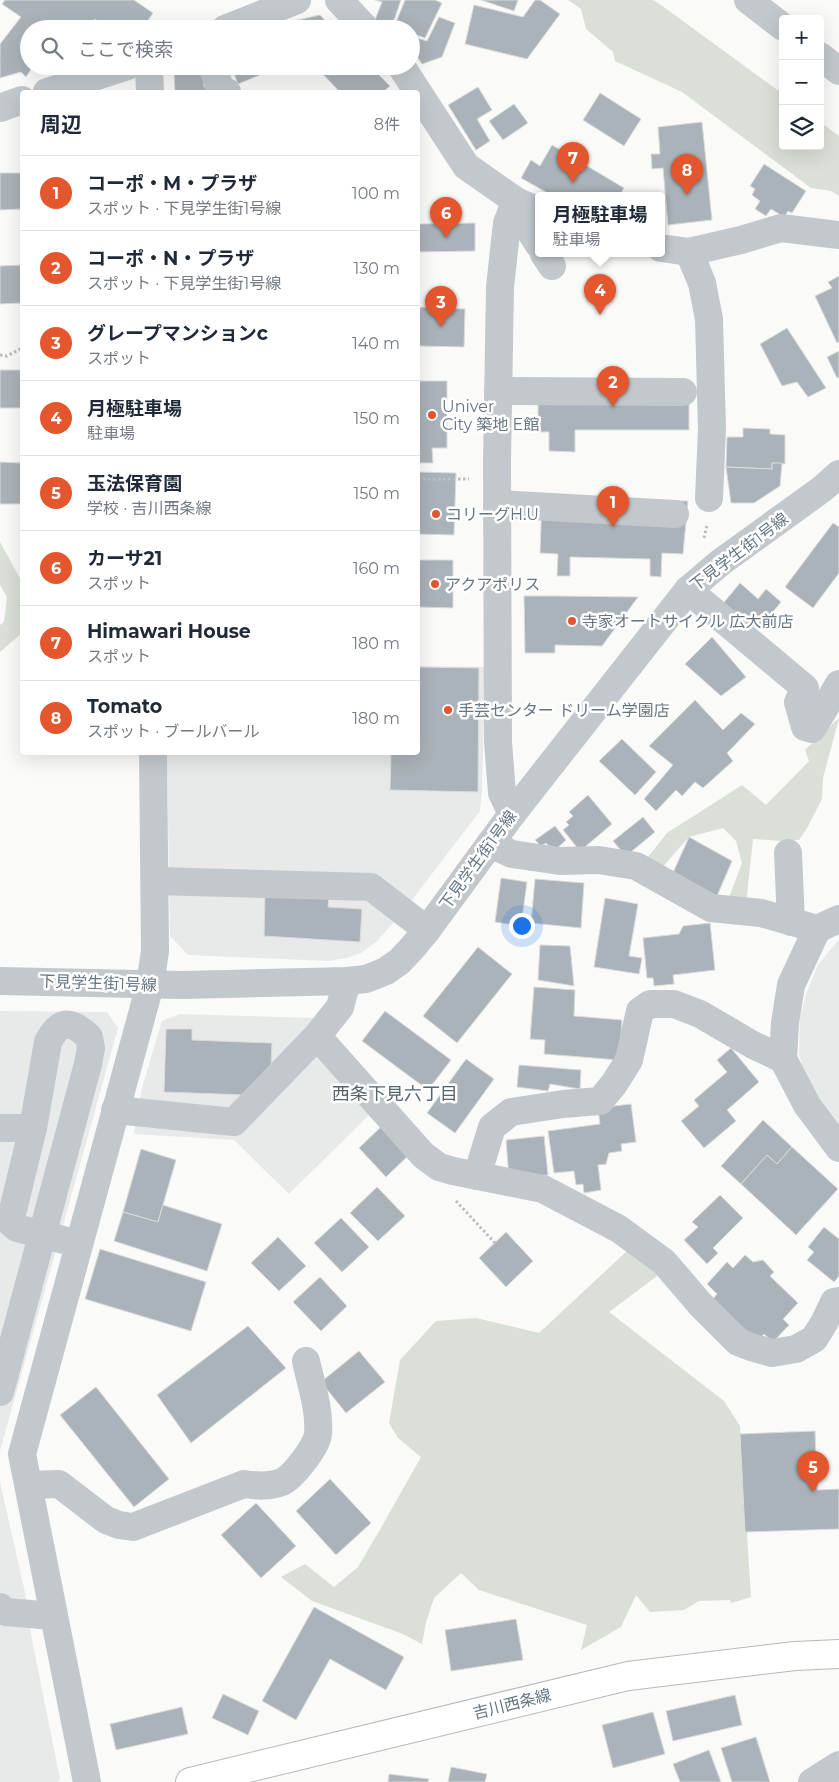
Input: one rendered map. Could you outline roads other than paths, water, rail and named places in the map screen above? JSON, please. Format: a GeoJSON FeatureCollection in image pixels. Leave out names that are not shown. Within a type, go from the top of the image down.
{"type":"FeatureCollection","features":[{"type":"Feature","properties":{"kind":"main road","name":"吉川西条線"},"geometry":{"type":"LineString","coordinates":[[190,1782],[628,1676],[795,1656],[839,1654]]}},
{"type":"Feature","properties":{"kind":"street"},"geometry":{"type":"LineString","coordinates":[[247,20],[297,0]]}},
{"type":"Feature","properties":{"kind":"street"},"geometry":{"type":"LineString","coordinates":[[339,0],[358,20]]}},
{"type":"Feature","properties":{"kind":"street"},"geometry":{"type":"LineString","coordinates":[[748,0],[779,24]]}},
{"type":"Feature","properties":{"kind":"street"},"geometry":{"type":"LineString","coordinates":[[824,59],[839,71]]}},
{"type":"Feature","properties":{"kind":"street"},"geometry":{"type":"LineString","coordinates":[[53,90],[100,75]]}},
{"type":"Feature","properties":{"kind":"street"},"geometry":{"type":"LineString","coordinates":[[149,75],[150,90]]}},
{"type":"Feature","properties":{"kind":"street"},"geometry":{"type":"LineString","coordinates":[[215,75],[221,90]]}},
{"type":"Feature","properties":{"kind":"street"},"geometry":{"type":"LineString","coordinates":[[0,108],[20,101]]}},
{"type":"Feature","properties":{"kind":"street"},"geometry":{"type":"LineString","coordinates":[[420,103],[466,166],[522,208],[530,231],[535,239]]}},
{"type":"Feature","properties":{"kind":"street"},"geometry":{"type":"LineString","coordinates":[[512,814],[502,792],[498,742],[498,391],[500,287],[506,223],[522,208]]}},
{"type":"Feature","properties":{"kind":"street"},"geometry":{"type":"LineString","coordinates":[[665,249],[689,252],[741,240],[781,228],[839,235]]}},
{"type":"Feature","properties":{"kind":"street"},"geometry":{"type":"LineString","coordinates":[[689,252],[702,283],[709,319],[712,429],[708,508]]}},
{"type":"Feature","properties":{"kind":"street"},"geometry":{"type":"LineString","coordinates":[[498,391],[683,392]]}},
{"type":"Feature","properties":{"kind":"street","name":"下見学生街1号線"},"geometry":{"type":"LineString","coordinates":[[0,980],[150,985],[347,981],[366,979],[386,971],[400,961],[427,930],[512,814],[688,590],[721,562],[833,488]]}},
{"type":"Feature","properties":{"kind":"street"},"geometry":{"type":"LineString","coordinates":[[497,491],[675,514]]}},
{"type":"Feature","properties":{"kind":"street"},"geometry":{"type":"LineString","coordinates":[[688,590],[805,688],[798,702],[805,726],[812,729],[839,684]]}},
{"type":"Feature","properties":{"kind":"street"},"geometry":{"type":"LineString","coordinates":[[87,1782],[22,1454],[150,985],[155,951],[154,755]]}},
{"type":"Feature","properties":{"kind":"street"},"geometry":{"type":"LineString","coordinates":[[490,844],[512,854],[560,861],[599,860],[636,866],[711,908],[761,913],[816,923]]}},
{"type":"Feature","properties":{"kind":"street"},"geometry":{"type":"LineString","coordinates":[[788,853],[816,923],[791,986],[785,1022],[783,1058],[807,1105],[839,1148]]}},
{"type":"Feature","properties":{"kind":"street"},"geometry":{"type":"LineString","coordinates":[[155,880],[372,887],[427,930]]}},
{"type":"Feature","properties":{"kind":"street"},"geometry":{"type":"LineString","coordinates":[[115,1110],[234,1122],[317,1036],[340,1007],[347,981]]}},
{"type":"Feature","properties":{"kind":"street"},"geometry":{"type":"LineString","coordinates":[[477,1176],[492,1126],[511,1112],[563,1104],[600,1101],[614,1084],[629,1060],[640,1011],[650,1004],[674,1004],[700,1014],[753,1045],[783,1058]]}},
{"type":"Feature","properties":{"kind":"street"},"geometry":{"type":"LineString","coordinates":[[0,1392],[88,1064],[91,1048],[89,1037],[74,1025],[63,1025],[54,1031],[48,1042],[33,1128],[14,1205],[12,1223],[17,1228],[79,1244]]}},
{"type":"Feature","properties":{"kind":"street"},"geometry":{"type":"LineString","coordinates":[[317,1036],[423,1154],[439,1167],[543,1189],[619,1229],[664,1262],[700,1304],[738,1342],[772,1353],[796,1349],[814,1338],[834,1302],[839,1301]]}},
{"type":"Feature","properties":{"kind":"street"},"geometry":{"type":"LineString","coordinates":[[0,1128],[33,1128]]}},
{"type":"Feature","properties":{"kind":"street"},"geometry":{"type":"LineString","coordinates":[[28,1485],[59,1484],[106,1520],[119,1525],[133,1527],[244,1484],[263,1486],[283,1481],[306,1459],[318,1436],[317,1413],[306,1361]]}},
{"type":"Feature","properties":{"kind":"street"},"geometry":{"type":"LineString","coordinates":[[0,1607],[6,1612],[54,1616]]}},
{"type":"Feature","properties":{"kind":"street"},"geometry":{"type":"LineString","coordinates":[[812,1782],[839,1764]]}},
{"type":"Feature","properties":{"kind":"place","name":"Himawari House"},"geometry":{"type":"Point","coordinates":[573,183]}},
{"type":"Feature","properties":{"kind":"place","name":"Tomato"},"geometry":{"type":"Point","coordinates":[687,195]}},
{"type":"Feature","properties":{"kind":"place","name":"カーサ21"},"geometry":{"type":"Point","coordinates":[446,238]}},
{"type":"Feature","properties":{"kind":"place","name":"月極駐車場"},"geometry":{"type":"Point","coordinates":[600,315]}},
{"type":"Feature","properties":{"kind":"place","name":"グレープマンションc"},"geometry":{"type":"Point","coordinates":[441,327]}},
{"type":"Feature","properties":{"kind":"place","name":"コーポ・N・プラザ"},"geometry":{"type":"Point","coordinates":[613,407]}},
{"type":"Feature","properties":{"kind":"place","name":"Univer City 築地 E館"},"geometry":{"type":"Point","coordinates":[432,415]}},
{"type":"Feature","properties":{"kind":"place","name":"コリーグH.U"},"geometry":{"type":"Point","coordinates":[436,514]}},
{"type":"Feature","properties":{"kind":"place","name":"コーポ・M・プラザ"},"geometry":{"type":"Point","coordinates":[613,527]}},
{"type":"Feature","properties":{"kind":"place","name":"アクアポリス"},"geometry":{"type":"Point","coordinates":[435,584]}},
{"type":"Feature","properties":{"kind":"place","name":"寺家オートサイクル 広大前店"},"geometry":{"type":"Point","coordinates":[572,621]}},
{"type":"Feature","properties":{"kind":"place","name":"手芸センター ドリーム学園店"},"geometry":{"type":"Point","coordinates":[448,710]}},
{"type":"Feature","properties":{"kind":"place","name":"玉法保育園"},"geometry":{"type":"Point","coordinates":[813,1492]}},
{"type":"Feature","properties":{"kind":"district","name":"西条下見六丁目"},"geometry":{"type":"Point","coordinates":[395,1094]}}]}
